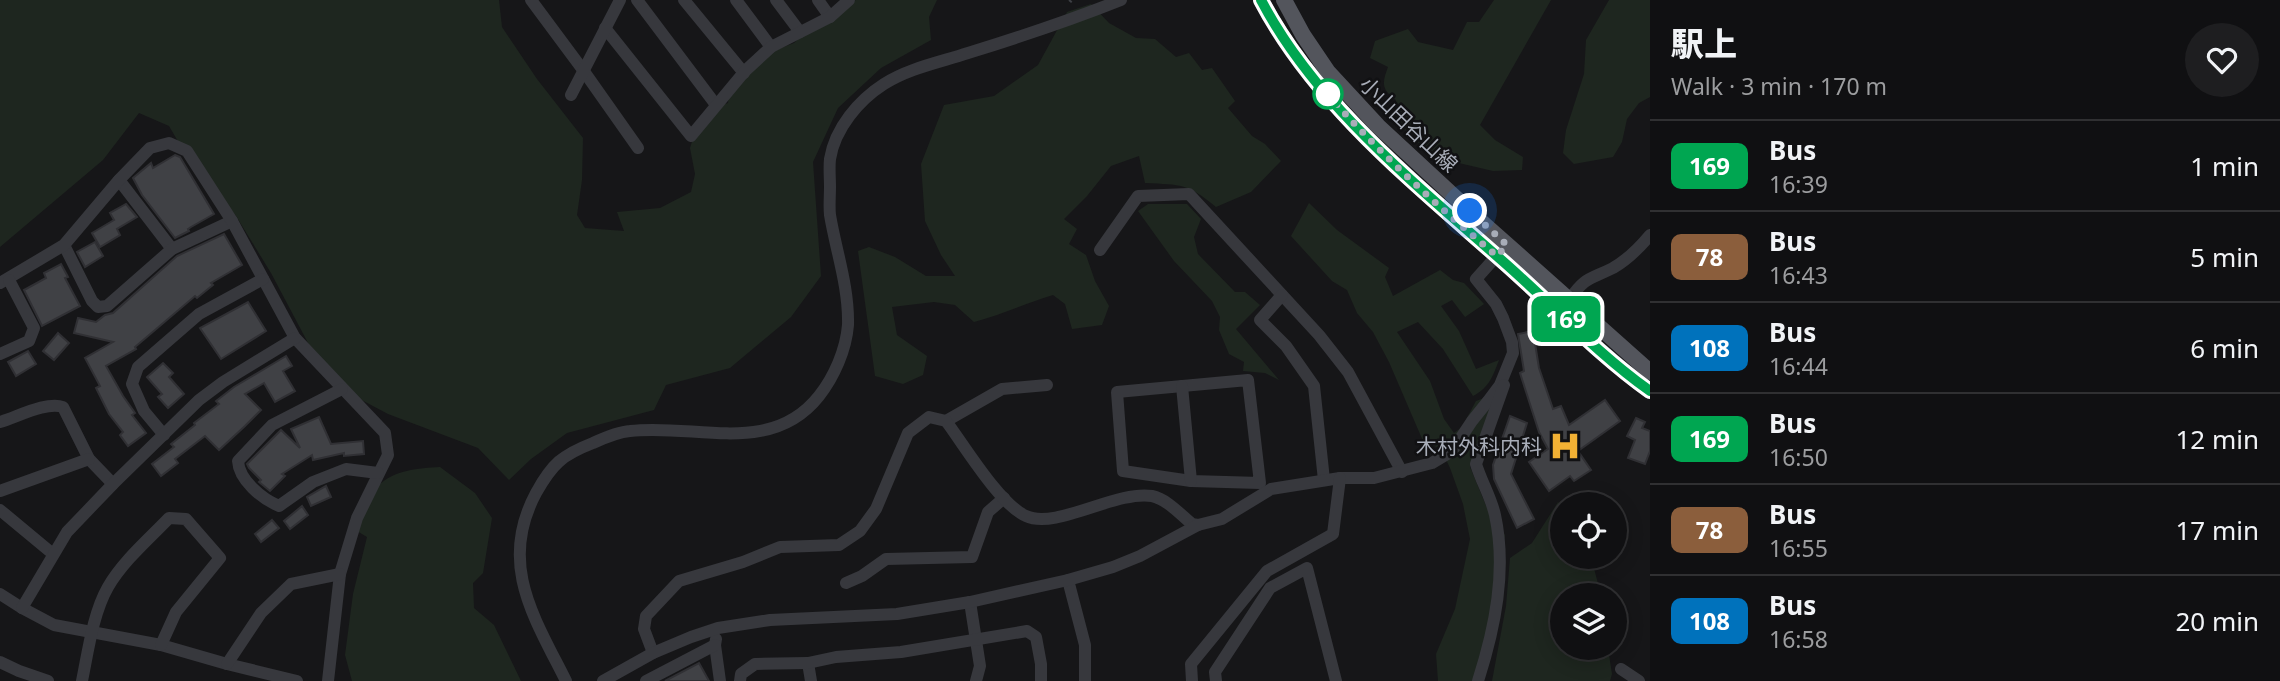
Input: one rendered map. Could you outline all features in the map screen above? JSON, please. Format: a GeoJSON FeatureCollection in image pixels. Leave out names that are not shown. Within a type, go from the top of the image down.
{"type":"FeatureCollection","features":[{"type":"Feature","properties":{"kind":"main road","name":"小山田谷山線"},"geometry":{"type":"LineString","coordinates":[[1261,0],[1295,54],[1336,104],[1373,143],[1473,236],[1502,250],[1569,300],[1650,372]]}},
{"type":"Feature","properties":{"kind":"main road","name":"小山田谷山線"},"geometry":{"type":"LineString","coordinates":[[1284,0],[1309,44],[1342,87],[1378,126],[1627,373],[1650,391]]}},
{"type":"Feature","properties":{"kind":"street"},"geometry":{"type":"LineString","coordinates":[[531,0],[638,148]]}},
{"type":"Feature","properties":{"kind":"street"},"geometry":{"type":"LineString","coordinates":[[571,95],[620,0]]}},
{"type":"Feature","properties":{"kind":"street"},"geometry":{"type":"LineString","coordinates":[[637,0],[716,105]]}},
{"type":"Feature","properties":{"kind":"street"},"geometry":{"type":"LineString","coordinates":[[684,0],[744,73]]}},
{"type":"Feature","properties":{"kind":"street"},"geometry":{"type":"LineString","coordinates":[[736,0],[771,47]]}},
{"type":"Feature","properties":{"kind":"street"},"geometry":{"type":"LineString","coordinates":[[776,0],[800,32]]}},
{"type":"Feature","properties":{"kind":"street"},"geometry":{"type":"LineString","coordinates":[[817,0],[830,17]]}},
{"type":"Feature","properties":{"kind":"street"},"geometry":{"type":"LineString","coordinates":[[605,28],[691,136],[744,73],[771,47],[830,17],[849,0]]}},
{"type":"Feature","properties":{"kind":"street"},"geometry":{"type":"LineString","coordinates":[[566,681],[526,598],[519,567],[522,533],[528,509],[543,480],[557,461],[588,444],[627,431],[752,433],[782,426],[796,418],[826,387],[846,338],[848,305],[829,211],[831,159],[844,124],[873,92],[887,82],[1121,0]]}},
{"type":"Feature","properties":{"kind":"street"},"geometry":{"type":"LineString","coordinates":[[0,354],[29,341],[34,328],[4,282],[64,245],[150,148],[169,143],[187,151],[232,221],[295,338],[385,433],[388,455],[357,518],[340,574],[328,681]]}},
{"type":"Feature","properties":{"kind":"street"},"geometry":{"type":"LineString","coordinates":[[119,180],[172,249]]}},
{"type":"Feature","properties":{"kind":"street"},"geometry":{"type":"LineString","coordinates":[[1100,250],[1138,197],[1189,194],[1319,335],[1348,372],[1402,472]]}},
{"type":"Feature","properties":{"kind":"street"},"geometry":{"type":"LineString","coordinates":[[64,245],[92,301],[98,307],[107,306],[172,249],[232,221]]}},
{"type":"Feature","properties":{"kind":"street"},"geometry":{"type":"LineString","coordinates":[[1569,300],[1586,279],[1615,267],[1650,235]]}},
{"type":"Feature","properties":{"kind":"street"},"geometry":{"type":"LineString","coordinates":[[1478,681],[1490,643],[1499,586],[1500,545],[1494,512],[1476,464],[1499,402],[1513,353],[1503,318],[1476,279],[1502,250]]}},
{"type":"Feature","properties":{"kind":"street"},"geometry":{"type":"LineString","coordinates":[[164,435],[144,411],[132,384],[138,367],[199,314],[263,279]]}},
{"type":"Feature","properties":{"kind":"street"},"geometry":{"type":"LineString","coordinates":[[1282,295],[1260,320],[1286,346],[1314,386],[1324,480]]}},
{"type":"Feature","properties":{"kind":"street"},"geometry":{"type":"LineString","coordinates":[[22,608],[67,532],[113,484],[199,400],[223,382],[295,338]]}},
{"type":"Feature","properties":{"kind":"street"},"geometry":{"type":"LineString","coordinates":[[1265,486],[1248,380],[1117,392],[1123,471],[1191,481],[1265,486],[1340,478],[1374,478],[1432,463],[1452,451],[1500,384],[1513,353]]}},
{"type":"Feature","properties":{"kind":"street"},"geometry":{"type":"LineString","coordinates":[[653,653],[644,628],[646,616],[679,581],[743,562],[780,547],[839,545],[860,531],[876,509],[908,433],[929,418],[946,421],[1002,389],[1047,385]]}},
{"type":"Feature","properties":{"kind":"street"},"geometry":{"type":"LineString","coordinates":[[1182,386],[1191,481]]}},
{"type":"Feature","properties":{"kind":"street"},"geometry":{"type":"LineString","coordinates":[[342,388],[272,425],[237,461],[239,471],[267,501],[279,506],[313,482],[346,469],[378,473]]}},
{"type":"Feature","properties":{"kind":"street"},"geometry":{"type":"LineString","coordinates":[[0,422],[48,405],[63,407],[89,459],[113,484]]}},
{"type":"Feature","properties":{"kind":"street"},"geometry":{"type":"LineString","coordinates":[[946,421],[1004,498],[1025,516],[1042,520],[1128,497],[1152,496],[1162,500],[1192,524],[1198,525]]}},
{"type":"Feature","properties":{"kind":"street"},"geometry":{"type":"LineString","coordinates":[[0,491],[89,459]]}},
{"type":"Feature","properties":{"kind":"street"},"geometry":{"type":"LineString","coordinates":[[1192,681],[1191,664],[1268,571],[1333,534],[1340,478]]}},
{"type":"Feature","properties":{"kind":"street"},"geometry":{"type":"LineString","coordinates":[[603,681],[653,653],[718,628],[770,620],[897,614],[970,602],[1113,567],[1198,525],[1222,519],[1265,486]]}},
{"type":"Feature","properties":{"kind":"street"},"geometry":{"type":"LineString","coordinates":[[846,583],[862,576],[886,559],[972,557],[988,512],[1004,498]]}},
{"type":"Feature","properties":{"kind":"street"},"geometry":{"type":"LineString","coordinates":[[0,510],[53,554]]}},
{"type":"Feature","properties":{"kind":"street"},"geometry":{"type":"LineString","coordinates":[[82,681],[92,632],[106,589],[122,567],[169,518],[186,519],[220,558],[177,612],[161,645]]}},
{"type":"Feature","properties":{"kind":"street"},"geometry":{"type":"LineString","coordinates":[[1216,681],[1215,671],[1270,588],[1307,568],[1336,681]]}},
{"type":"Feature","properties":{"kind":"street"},"geometry":{"type":"LineString","coordinates":[[227,664],[261,613],[291,584],[340,574]]}},
{"type":"Feature","properties":{"kind":"street"},"geometry":{"type":"LineString","coordinates":[[1068,580],[1084,645],[1085,681]]}},
{"type":"Feature","properties":{"kind":"street"},"geometry":{"type":"LineString","coordinates":[[0,594],[54,625],[161,645],[297,681]]}},
{"type":"Feature","properties":{"kind":"street"},"geometry":{"type":"LineString","coordinates":[[970,602],[979,667],[976,681]]}},
{"type":"Feature","properties":{"kind":"street"},"geometry":{"type":"LineString","coordinates":[[718,628],[715,645],[720,681]]}},
{"type":"Feature","properties":{"kind":"street"},"geometry":{"type":"LineString","coordinates":[[740,681],[741,674],[755,664],[808,663],[836,657],[901,652],[1027,631],[1037,637],[1041,681]]}},
{"type":"Feature","properties":{"kind":"street"},"geometry":{"type":"LineString","coordinates":[[646,681],[715,645]]}},
{"type":"Feature","properties":{"kind":"street"},"geometry":{"type":"LineString","coordinates":[[0,662],[48,681]]}},
{"type":"Feature","properties":{"kind":"street"},"geometry":{"type":"LineString","coordinates":[[808,663],[811,681]]}},
{"type":"Feature","properties":{"kind":"street"},"geometry":{"type":"LineString","coordinates":[[1621,669],[1639,681]]}},
{"type":"Feature","properties":{"kind":"shaded area"},"geometry":{"type":"Polygon","coordinates":[[[0,0],[499,0],[502,27],[537,79],[583,138],[582,180],[577,215],[585,228],[624,231],[617,212],[660,208],[691,192],[695,174],[690,148],[696,129],[713,108],[728,103],[730,87],[771,52],[794,43],[822,18],[856,0],[937,0],[929,17],[931,40],[881,68],[838,108],[813,162],[821,276],[791,317],[730,368],[666,385],[654,410],[567,433],[531,459],[509,480],[478,448],[388,414],[356,397],[316,358],[271,273],[236,216],[186,155],[169,126],[139,113],[103,160],[0,247],[0,0]]]}},
{"type":"Feature","properties":{"kind":"shaded area"},"geometry":{"type":"Polygon","coordinates":[[[1494,0],[1551,0],[1480,125],[1495,140],[1523,157],[1522,170],[1493,171],[1433,157],[1396,121],[1396,100],[1384,85],[1388,67],[1370,58],[1375,41],[1408,29],[1418,42],[1453,50],[1467,22],[1479,22],[1494,0]]]}},
{"type":"Feature","properties":{"kind":"shaded area"},"geometry":{"type":"Polygon","coordinates":[[[1609,0],[1650,0],[1650,97],[1639,103],[1627,119],[1622,142],[1613,157],[1574,164],[1563,153],[1566,130],[1584,74],[1586,40],[1609,0]]]}},
{"type":"Feature","properties":{"kind":"shaded area"},"geometry":{"type":"Polygon","coordinates":[[[1091,4],[1109,23],[1136,38],[1155,39],[1176,57],[1189,53],[1202,70],[1212,68],[1235,101],[1228,108],[1252,136],[1265,144],[1281,161],[1251,192],[1216,207],[1191,189],[1145,183],[1139,156],[1111,166],[1064,219],[1077,229],[1069,244],[1086,255],[1095,281],[1109,306],[1102,325],[1072,329],[1065,304],[1053,295],[974,322],[955,305],[934,302],[892,307],[897,335],[927,356],[923,375],[903,384],[875,376],[858,251],[869,247],[895,257],[926,276],[955,276],[941,255],[925,221],[921,164],[944,105],[994,96],[1038,65],[1067,12],[1091,4]]]}},
{"type":"Feature","properties":{"kind":"shaded area"},"geometry":{"type":"Polygon","coordinates":[[[1309,203],[1337,230],[1389,268],[1385,277],[1393,296],[1440,270],[1453,280],[1464,283],[1484,304],[1465,317],[1452,300],[1441,306],[1459,331],[1476,369],[1499,360],[1487,385],[1473,396],[1443,349],[1418,322],[1397,332],[1430,381],[1444,419],[1454,433],[1462,427],[1476,401],[1495,394],[1470,467],[1487,508],[1505,535],[1493,592],[1489,656],[1474,681],[1438,681],[1436,654],[1455,609],[1470,539],[1463,504],[1441,449],[1423,441],[1389,362],[1373,332],[1357,313],[1347,290],[1332,281],[1291,236],[1309,203]]]}},
{"type":"Feature","properties":{"kind":"shaded area"},"geometry":{"type":"Polygon","coordinates":[[[1148,204],[1187,204],[1201,219],[1194,237],[1198,254],[1235,292],[1245,292],[1260,305],[1236,329],[1279,380],[1265,373],[1243,371],[1244,362],[1229,354],[1219,330],[1220,317],[1212,301],[1174,261],[1138,211],[1148,204]]]}},
{"type":"Feature","properties":{"kind":"shaded area"},"geometry":{"type":"Polygon","coordinates":[[[440,467],[475,493],[492,518],[483,573],[473,583],[474,608],[494,625],[521,681],[352,681],[345,655],[353,594],[367,537],[357,531],[366,508],[378,486],[391,476],[415,469],[440,467]]]}},
{"type":"Feature","properties":{"kind":"shaded area"},"geometry":{"type":"Polygon","coordinates":[[[1550,515],[1550,569],[1594,569],[1598,583],[1550,583],[1550,660],[1610,660],[1610,681],[1492,681],[1506,606],[1510,558],[1532,543],[1550,515]]]}},
{"type":"Feature","properties":{"kind":"building"},"geometry":{"type":"Polygon","coordinates":[[[175,155],[180,157],[214,214],[175,238],[142,195],[133,178],[151,163],[153,168],[175,155]]]}},
{"type":"Feature","properties":{"kind":"building"},"geometry":{"type":"Polygon","coordinates":[[[126,204],[137,217],[117,229],[120,235],[100,247],[92,233],[114,220],[110,213],[126,204]]]}},
{"type":"Feature","properties":{"kind":"building"},"geometry":{"type":"Polygon","coordinates":[[[224,234],[242,265],[211,283],[213,285],[197,298],[195,296],[135,347],[136,349],[106,366],[135,413],[132,415],[146,433],[128,446],[120,435],[123,432],[109,414],[96,388],[100,386],[85,358],[113,342],[74,333],[78,318],[96,322],[113,313],[177,256],[224,234]]]}},
{"type":"Feature","properties":{"kind":"building"},"geometry":{"type":"Polygon","coordinates":[[[95,242],[103,256],[85,267],[77,252],[95,242]]]}},
{"type":"Feature","properties":{"kind":"building"},"geometry":{"type":"Polygon","coordinates":[[[61,264],[68,277],[65,278],[80,306],[42,326],[24,290],[46,278],[44,273],[61,264]]]}},
{"type":"Feature","properties":{"kind":"building"},"geometry":{"type":"Polygon","coordinates":[[[248,302],[266,331],[221,359],[200,328],[248,302]]]}},
{"type":"Feature","properties":{"kind":"building"},"geometry":{"type":"Polygon","coordinates":[[[1533,331],[1539,368],[1553,409],[1561,406],[1569,425],[1605,400],[1620,421],[1578,451],[1591,470],[1574,481],[1570,476],[1549,491],[1529,462],[1548,449],[1539,432],[1520,373],[1524,371],[1518,334],[1533,331]]]}},
{"type":"Feature","properties":{"kind":"building"},"geometry":{"type":"Polygon","coordinates":[[[58,333],[69,343],[54,360],[43,351],[58,333]]]}},
{"type":"Feature","properties":{"kind":"building"},"geometry":{"type":"Polygon","coordinates":[[[28,351],[36,364],[16,376],[8,362],[28,351]]]}},
{"type":"Feature","properties":{"kind":"building"},"geometry":{"type":"Polygon","coordinates":[[[286,356],[292,366],[283,371],[295,391],[275,402],[264,383],[245,394],[261,410],[245,426],[219,450],[205,436],[175,459],[178,463],[161,476],[152,464],[174,447],[171,444],[219,404],[216,401],[234,387],[286,356]]]}},
{"type":"Feature","properties":{"kind":"building"},"geometry":{"type":"Polygon","coordinates":[[[163,363],[173,373],[169,377],[184,394],[168,408],[158,397],[162,394],[147,377],[163,363]]]}},
{"type":"Feature","properties":{"kind":"building"},"geometry":{"type":"Polygon","coordinates":[[[1510,416],[1527,423],[1511,474],[1534,519],[1517,528],[1494,479],[1493,465],[1510,416]]]}},
{"type":"Feature","properties":{"kind":"building"},"geometry":{"type":"Polygon","coordinates":[[[319,417],[331,444],[363,441],[364,454],[344,456],[344,453],[313,460],[312,455],[282,474],[285,476],[270,491],[259,482],[261,480],[247,464],[281,430],[300,448],[291,429],[319,417]]]}},
{"type":"Feature","properties":{"kind":"building"},"geometry":{"type":"Polygon","coordinates":[[[1636,418],[1645,422],[1642,428],[1650,431],[1650,451],[1645,464],[1628,458],[1635,440],[1627,436],[1636,418]]]}},
{"type":"Feature","properties":{"kind":"building"},"geometry":{"type":"Polygon","coordinates":[[[326,486],[331,497],[311,506],[307,497],[326,486]]]}},
{"type":"Feature","properties":{"kind":"building"},"geometry":{"type":"Polygon","coordinates":[[[302,506],[308,515],[290,529],[284,521],[302,506]]]}},
{"type":"Feature","properties":{"kind":"building"},"geometry":{"type":"Polygon","coordinates":[[[272,520],[279,528],[261,542],[255,534],[272,520]]]}},
{"type":"Feature","properties":{"kind":"building"},"geometry":{"type":"Polygon","coordinates":[[[699,663],[709,681],[665,681],[699,663]]]}},
{"type":"Feature","properties":{"kind":"bus line","name":"169"},"geometry":{"type":"LineString","coordinates":[[1261,0],[1295,54],[1336,104],[1373,143],[1473,236],[1650,391]]}},
{"type":"Feature","properties":{"kind":"place","name":"木村外科内科"},"geometry":{"type":"Point","coordinates":[1565,446]}},
{"type":"Feature","properties":{"kind":"route"},"geometry":{"type":"LineString","coordinates":[[1328,94],[1324,90],[1373,143],[1497,256],[1507,245],[1470,211]]}}]}
